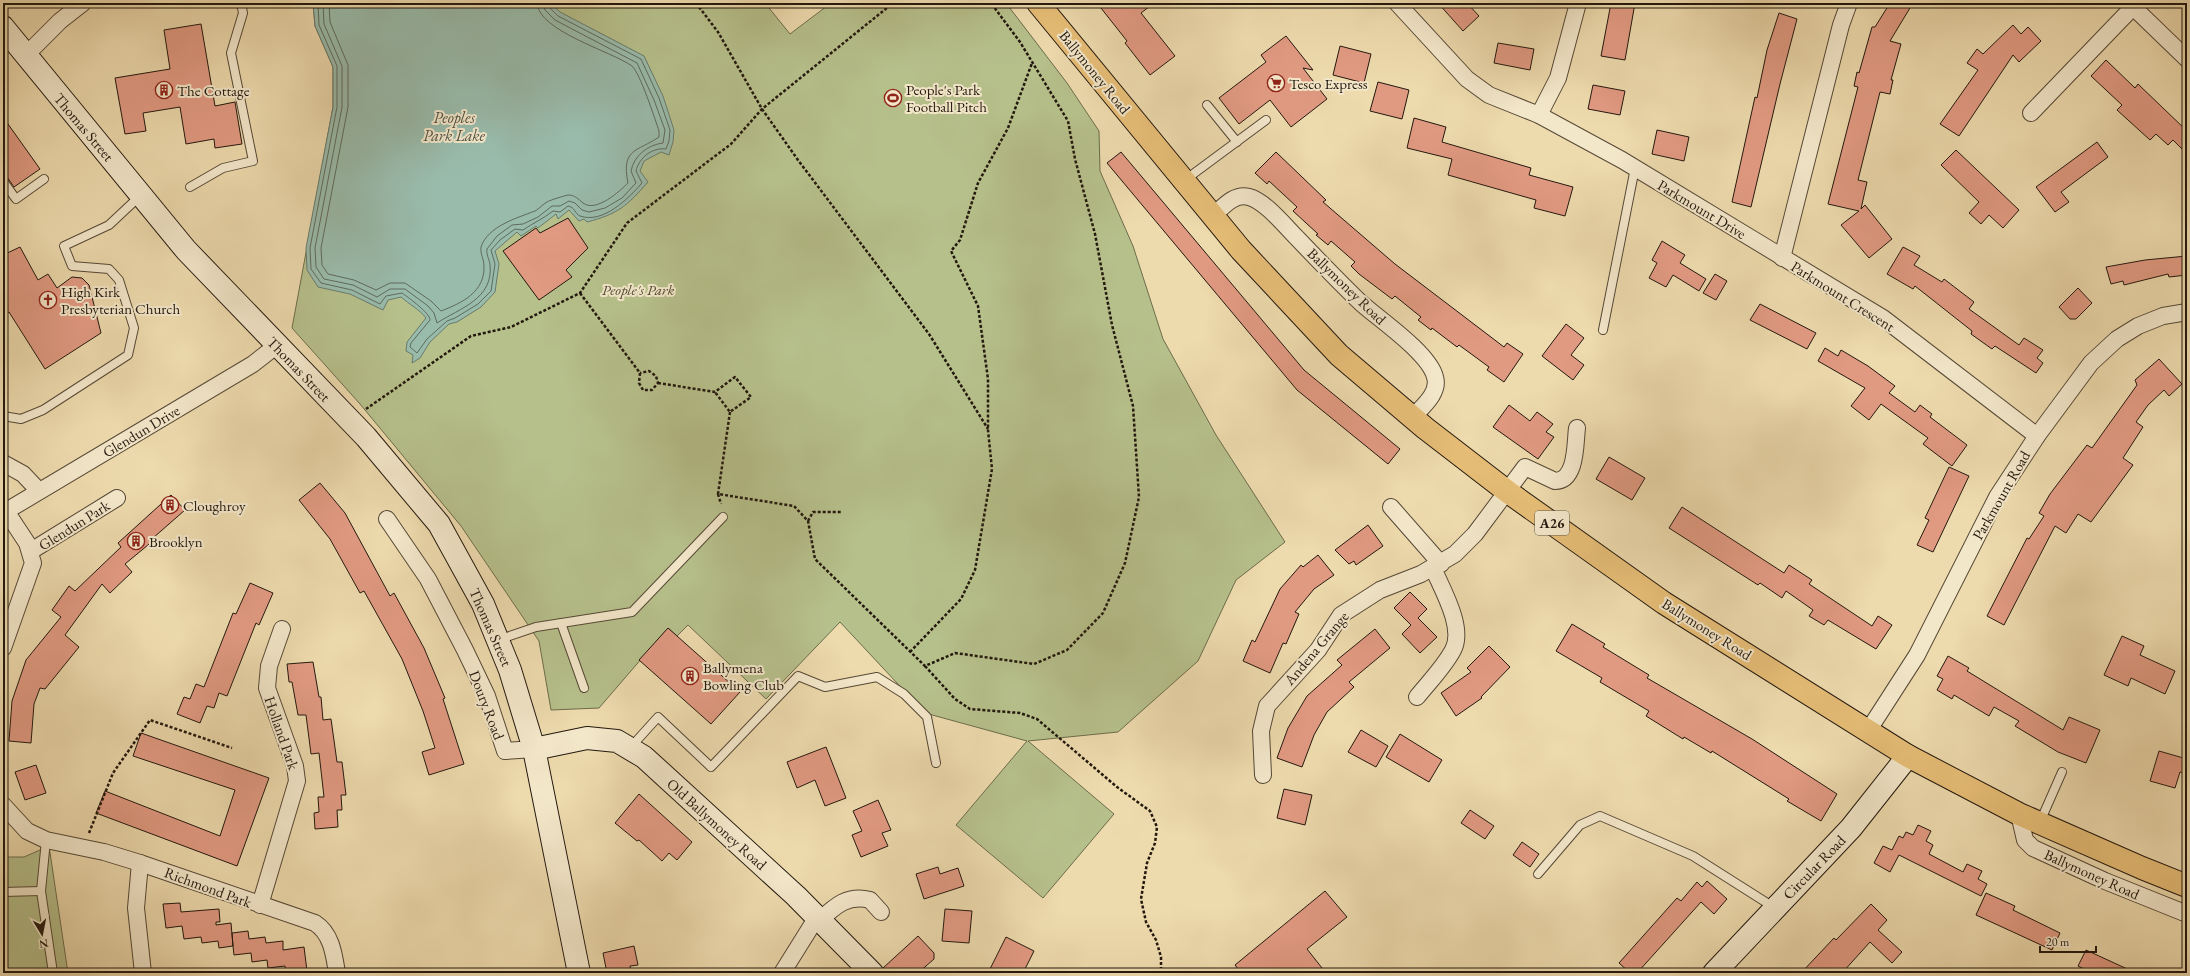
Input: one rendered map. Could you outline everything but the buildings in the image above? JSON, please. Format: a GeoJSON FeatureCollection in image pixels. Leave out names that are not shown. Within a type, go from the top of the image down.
{"type":"FeatureCollection","features":[{"type":"Feature","properties":{"kind":"main road","name":"Ballymoney Road"},"geometry":{"type":"LineString","coordinates":[[1038,3],[1241,250],[1339,355],[1413,417],[1508,492],[1664,603],[1908,756],[2019,814],[2187,886]]}},
{"type":"Feature","properties":{"kind":"street"},"geometry":{"type":"LineString","coordinates":[[25,56],[60,21],[83,3]]}},
{"type":"Feature","properties":{"kind":"street","name":"Parkmount Drive"},"geometry":{"type":"LineString","coordinates":[[1397,3],[1473,85],[1489,95],[1539,115],[1629,164],[1782,258]]}},
{"type":"Feature","properties":{"kind":"street"},"geometry":{"type":"LineString","coordinates":[[1539,115],[1558,78],[1578,3]]}},
{"type":"Feature","properties":{"kind":"street","name":"Parkmount Crescent"},"geometry":{"type":"LineString","coordinates":[[1849,3],[1841,24],[1782,258],[1883,318],[2037,436]]}},
{"type":"Feature","properties":{"kind":"street"},"geometry":{"type":"LineString","coordinates":[[2031,113],[2131,5],[2187,59]]}},
{"type":"Feature","properties":{"kind":"street","name":"Thomas Street"},"geometry":{"type":"LineString","coordinates":[[3,27],[25,56],[186,250],[276,346],[350,421],[439,524],[483,604],[510,670],[534,748]]}},
{"type":"Feature","properties":{"kind":"street","name":"Ballymoney Road"},"geometry":{"type":"LineString","coordinates":[[1213,216],[1235,198],[1245,196],[1256,200],[1287,228],[1363,304],[1420,356],[1434,372],[1436,385],[1429,400],[1413,417]]}},
{"type":"Feature","properties":{"kind":"street","name":"Parkmount Road"},"geometry":{"type":"LineString","coordinates":[[1868,731],[1917,655],[1997,498],[2037,436],[2091,363],[2117,339],[2150,320],[2187,312]]}},
{"type":"Feature","properties":{"kind":"street","name":"Glendun Drive"},"geometry":{"type":"LineString","coordinates":[[5,512],[253,364],[276,346]]}},
{"type":"Feature","properties":{"kind":"street","name":"Andena Grange"},"geometry":{"type":"LineString","coordinates":[[1263,775],[1261,731],[1267,706],[1318,650],[1341,615],[1380,590],[1437,566],[1455,554],[1508,492],[1525,467],[1555,481],[1566,477],[1571,469],[1577,428]]}},
{"type":"Feature","properties":{"kind":"street"},"geometry":{"type":"LineString","coordinates":[[3,463],[23,474],[39,491]]}},
{"type":"Feature","properties":{"kind":"street","name":"Glendun Park"},"geometry":{"type":"LineString","coordinates":[[31,552],[117,498]]}},
{"type":"Feature","properties":{"kind":"street"},"geometry":{"type":"LineString","coordinates":[[1391,506],[1437,566],[1455,622],[1457,639],[1450,655],[1417,697]]}},
{"type":"Feature","properties":{"kind":"street","name":"Glendun Park"},"geometry":{"type":"LineString","coordinates":[[3,648],[32,567],[31,552],[5,512]]}},
{"type":"Feature","properties":{"kind":"street","name":"Doury Road"},"geometry":{"type":"LineString","coordinates":[[387,519],[428,579],[465,650],[486,696],[505,751],[534,748]]}},
{"type":"Feature","properties":{"kind":"street","name":"Holland Park"},"geometry":{"type":"LineString","coordinates":[[260,906],[298,781],[295,766],[267,688],[269,666],[282,629]]}},
{"type":"Feature","properties":{"kind":"street","name":"Old Ballymoney Road"},"geometry":{"type":"LineString","coordinates":[[534,748],[587,738],[617,741],[644,757],[818,918],[872,973]]}},
{"type":"Feature","properties":{"kind":"street"},"geometry":{"type":"LineString","coordinates":[[534,748],[579,973]]}},
{"type":"Feature","properties":{"kind":"street","name":"Circular Road"},"geometry":{"type":"LineString","coordinates":[[1714,973],[1851,828],[1908,756]]}},
{"type":"Feature","properties":{"kind":"street"},"geometry":{"type":"LineString","coordinates":[[3,805],[28,831],[46,840]]}},
{"type":"Feature","properties":{"kind":"street","name":"Ballymoney Road"},"geometry":{"type":"LineString","coordinates":[[2019,814],[2025,840],[2033,848],[2105,881],[2187,914]]}},
{"type":"Feature","properties":{"kind":"street","name":"Richmond Park"},"geometry":{"type":"LineString","coordinates":[[46,840],[140,863],[321,927],[330,941],[337,973]]}},
{"type":"Feature","properties":{"kind":"street"},"geometry":{"type":"LineString","coordinates":[[140,863],[136,908],[143,973]]}},
{"type":"Feature","properties":{"kind":"street"},"geometry":{"type":"LineString","coordinates":[[782,973],[818,918],[837,904],[850,899],[870,900],[881,912]]}},
{"type":"Feature","properties":{"kind":"lane"},"geometry":{"type":"LineString","coordinates":[[190,187],[223,168],[253,162],[231,53],[243,13],[241,3]]}},
{"type":"Feature","properties":{"kind":"lane"},"geometry":{"type":"LineString","coordinates":[[1207,105],[1237,142]]}},
{"type":"Feature","properties":{"kind":"lane"},"geometry":{"type":"LineString","coordinates":[[1184,180],[1266,120]]}},
{"type":"Feature","properties":{"kind":"lane"},"geometry":{"type":"LineString","coordinates":[[1603,330],[1629,164]]}},
{"type":"Feature","properties":{"kind":"lane"},"geometry":{"type":"LineString","coordinates":[[3,181],[16,199],[44,179]]}},
{"type":"Feature","properties":{"kind":"lane"},"geometry":{"type":"LineString","coordinates":[[3,416],[21,419],[43,410],[128,355],[134,328],[119,280],[109,269],[72,266],[64,246],[109,225],[141,195]]}},
{"type":"Feature","properties":{"kind":"lane"},"geometry":{"type":"LineString","coordinates":[[498,640],[536,627],[632,612],[723,517]]}},
{"type":"Feature","properties":{"kind":"lane"},"geometry":{"type":"LineString","coordinates":[[561,623],[584,688]]}},
{"type":"Feature","properties":{"kind":"lane"},"geometry":{"type":"LineString","coordinates":[[629,748],[658,717],[711,767],[798,676],[825,687],[877,677],[904,694],[927,717],[936,763]]}},
{"type":"Feature","properties":{"kind":"lane"},"geometry":{"type":"LineString","coordinates":[[2040,822],[2062,772]]}},
{"type":"Feature","properties":{"kind":"lane"},"geometry":{"type":"LineString","coordinates":[[1538,874],[1580,825],[1600,816],[1693,856],[1775,908]]}},
{"type":"Feature","properties":{"kind":"lane"},"geometry":{"type":"LineString","coordinates":[[46,840],[41,891],[53,973]]}},
{"type":"Feature","properties":{"kind":"lane"},"geometry":{"type":"LineString","coordinates":[[3,892],[41,891]]}},
{"type":"Feature","properties":{"kind":"path"},"geometry":{"type":"LineString","coordinates":[[696,3],[718,32],[762,109],[798,160],[929,334],[988,430]]}},
{"type":"Feature","properties":{"kind":"path"},"geometry":{"type":"LineString","coordinates":[[350,421],[471,336],[511,327],[580,293],[627,223],[731,144],[762,109],[892,3]]}},
{"type":"Feature","properties":{"kind":"path"},"geometry":{"type":"LineString","coordinates":[[925,666],[955,654],[1034,664],[1067,650],[1103,613],[1125,563],[1139,497],[1133,406],[1112,324],[1095,234],[1075,159],[1068,121],[1032,63],[991,3]]}},
{"type":"Feature","properties":{"kind":"path"},"geometry":{"type":"LineString","coordinates":[[910,652],[961,599],[975,570],[992,469],[988,430],[988,379],[978,306],[951,251],[960,240],[978,183],[1008,128],[1032,63]]}},
{"type":"Feature","properties":{"kind":"path"},"geometry":{"type":"LineString","coordinates":[[580,293],[640,373],[638,383],[643,390],[652,390],[658,383]]}},
{"type":"Feature","properties":{"kind":"path"},"geometry":{"type":"LineString","coordinates":[[640,373],[649,371],[656,376],[658,383]]}},
{"type":"Feature","properties":{"kind":"path"},"geometry":{"type":"LineString","coordinates":[[715,392],[734,377],[750,397],[730,412],[718,494],[794,506],[808,521],[815,559],[925,666],[955,699],[970,709],[1020,713],[1037,719],[1117,787],[1150,811],[1157,826],[1155,843],[1147,863],[1141,899],[1146,922],[1156,940],[1161,956],[1161,973]]}},
{"type":"Feature","properties":{"kind":"path"},"geometry":{"type":"LineString","coordinates":[[658,383],[715,392],[730,412]]}},
{"type":"Feature","properties":{"kind":"path"},"geometry":{"type":"LineString","coordinates":[[808,521],[813,512],[841,512]]}},
{"type":"Feature","properties":{"kind":"path"},"geometry":{"type":"LineString","coordinates":[[83,848],[113,773],[150,720],[232,748]]}},
{"type":"Feature","properties":{"kind":"green space","name":"People's Park"},"geometry":{"type":"Polygon","coordinates":[[[313,3],[765,3],[790,34],[831,3],[1006,3],[1067,83],[1099,131],[1100,171],[1133,246],[1163,339],[1216,435],[1285,542],[1236,580],[1198,661],[1118,732],[1028,741],[1114,814],[1043,898],[956,825],[1027,741],[925,713],[840,622],[766,699],[688,625],[677,636],[668,628],[599,708],[551,710],[539,641],[461,526],[360,404],[292,328],[333,107],[333,67],[315,26],[313,3]]]}},
{"type":"Feature","properties":{"kind":"green space"},"geometry":{"type":"Polygon","coordinates":[[[49,846],[68,973],[3,973],[3,857],[24,857],[49,846]]]}},
{"type":"Feature","properties":{"kind":"water","name":"Peoples Park Lake"},"geometry":{"type":"Polygon","coordinates":[[[313,3],[550,3],[560,12],[644,56],[663,96],[674,130],[673,142],[669,155],[661,152],[644,161],[640,171],[648,182],[628,203],[607,216],[587,222],[584,219],[579,221],[569,210],[558,219],[556,214],[538,228],[536,226],[521,236],[517,232],[495,251],[499,264],[495,292],[481,307],[457,322],[449,324],[430,342],[420,358],[412,363],[413,355],[406,351],[407,342],[426,318],[421,312],[401,297],[388,300],[383,310],[350,294],[318,287],[307,270],[306,248],[333,107],[333,67],[315,26],[313,3]]]}},
{"type":"Feature","properties":{"kind":"place","name":"Tesco Express"},"geometry":{"type":"Point","coordinates":[1276,83]}},
{"type":"Feature","properties":{"kind":"place","name":"The Cottage"},"geometry":{"type":"Point","coordinates":[164,90]}},
{"type":"Feature","properties":{"kind":"place","name":"People's Park Football Pitch"},"geometry":{"type":"Point","coordinates":[893,98]}},
{"type":"Feature","properties":{"kind":"place","name":"High Kirk Presbyterian Church"},"geometry":{"type":"Point","coordinates":[48,300]}},
{"type":"Feature","properties":{"kind":"place","name":"Cloughroy"},"geometry":{"type":"Point","coordinates":[170,505]}},
{"type":"Feature","properties":{"kind":"place","name":"Brooklyn"},"geometry":{"type":"Point","coordinates":[136,541]}},
{"type":"Feature","properties":{"kind":"place","name":"Ballymena Bowling Club"},"geometry":{"type":"Point","coordinates":[690,676]}}]}
